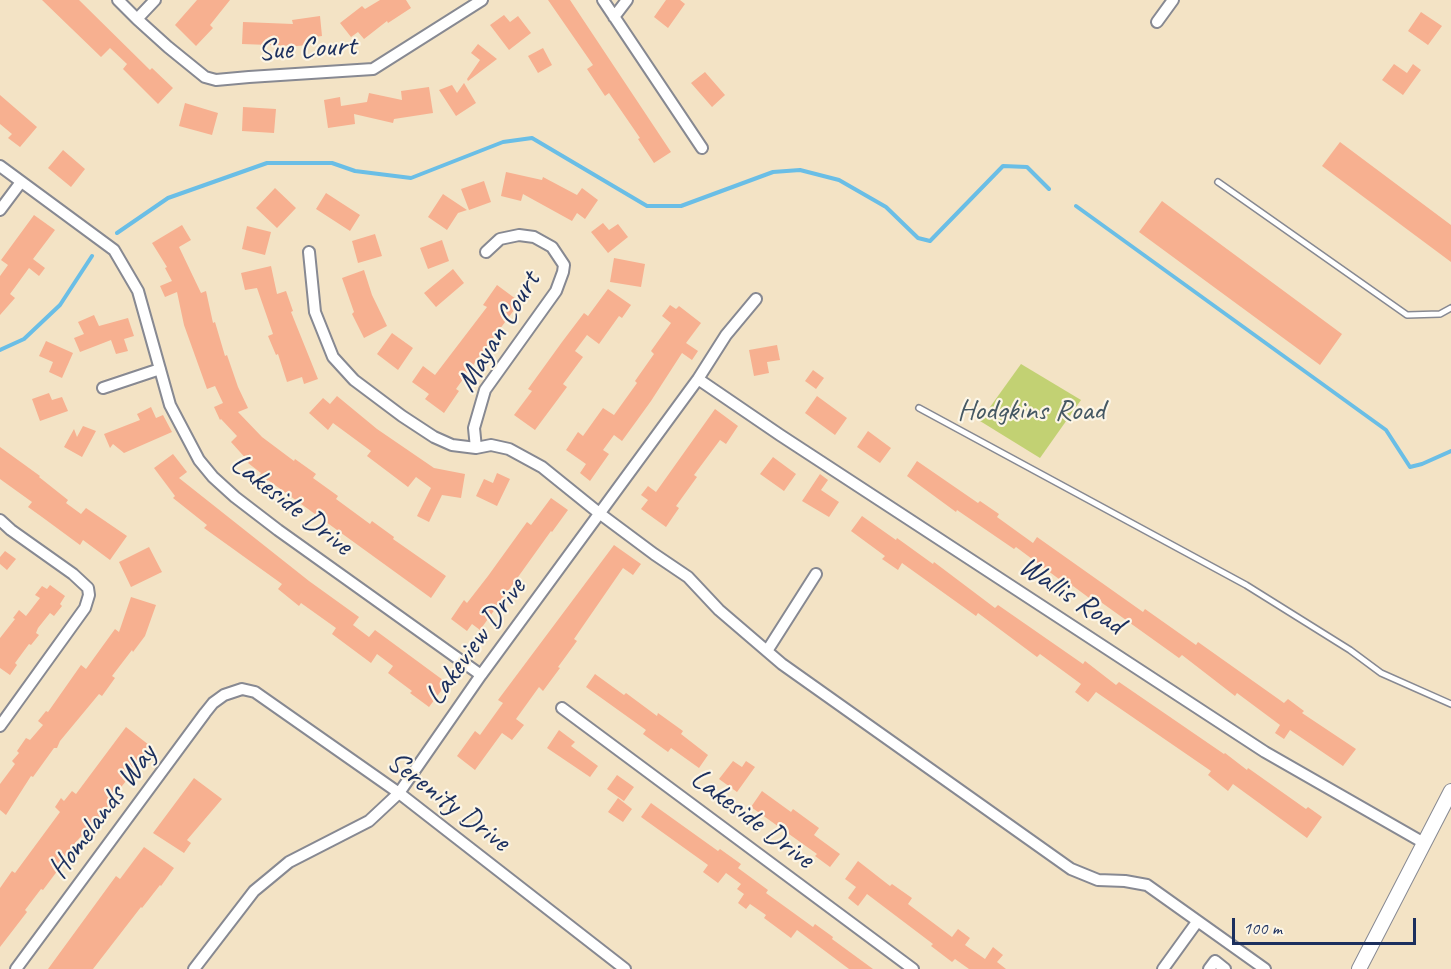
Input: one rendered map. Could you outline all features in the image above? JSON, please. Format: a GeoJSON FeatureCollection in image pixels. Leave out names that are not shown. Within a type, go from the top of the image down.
{"type":"FeatureCollection","features":[{"type":"Feature","properties":{"kind":"street","name":"Sue Court"},"geometry":{"type":"LineString","coordinates":[[118,0],[168,47],[205,76],[216,80],[373,69],[482,0]]}},
{"type":"Feature","properties":{"kind":"street"},"geometry":{"type":"LineString","coordinates":[[137,19],[155,0]]}},
{"type":"Feature","properties":{"kind":"street"},"geometry":{"type":"LineString","coordinates":[[603,0],[702,148]]}},
{"type":"Feature","properties":{"kind":"street"},"geometry":{"type":"LineString","coordinates":[[614,17],[627,0]]}},
{"type":"Feature","properties":{"kind":"street"},"geometry":{"type":"LineString","coordinates":[[1157,22],[1173,0]]}},
{"type":"Feature","properties":{"kind":"street","name":"Lakeside Drive"},"geometry":{"type":"LineString","coordinates":[[0,166],[114,250],[138,291],[170,405],[199,460],[220,484],[278,530],[480,675]]}},
{"type":"Feature","properties":{"kind":"street"},"geometry":{"type":"LineString","coordinates":[[0,210],[21,182]]}},
{"type":"Feature","properties":{"kind":"street","name":"Mayan Court"},"geometry":{"type":"LineString","coordinates":[[476,448],[474,428],[485,390],[556,291],[564,265],[552,248],[534,237],[519,234],[501,239],[486,252]]}},
{"type":"Feature","properties":{"kind":"street"},"geometry":{"type":"LineString","coordinates":[[309,252],[315,312],[333,357],[342,369],[402,416],[452,445],[476,448],[491,445],[509,449],[542,467],[599,513],[688,577],[719,610],[782,664],[1071,869],[1098,880],[1147,885],[1265,969]]}},
{"type":"Feature","properties":{"kind":"street","name":"Lakeview Drive"},"geometry":{"type":"LineString","coordinates":[[194,969],[254,891],[289,862],[369,821],[399,793],[480,675],[698,379],[726,335],[756,299]]}},
{"type":"Feature","properties":{"kind":"street"},"geometry":{"type":"LineString","coordinates":[[104,388],[160,369]]}},
{"type":"Feature","properties":{"kind":"street","name":"Wallis Road"},"geometry":{"type":"LineString","coordinates":[[698,379],[790,442],[1265,752],[1424,843]]}},
{"type":"Feature","properties":{"kind":"street"},"geometry":{"type":"LineString","coordinates":[[0,520],[38,550],[74,574],[88,588],[89,595],[86,608],[0,726]]}},
{"type":"Feature","properties":{"kind":"street"},"geometry":{"type":"LineString","coordinates":[[767,651],[816,574]]}},
{"type":"Feature","properties":{"kind":"street","name":"Serenity Drive"},"geometry":{"type":"LineString","coordinates":[[233,691],[243,689],[255,692],[399,793],[626,969]]}},
{"type":"Feature","properties":{"kind":"street","name":"Homelands Way"},"geometry":{"type":"LineString","coordinates":[[16,969],[205,713],[213,703],[233,691]]}},
{"type":"Feature","properties":{"kind":"street","name":"Lakeside Drive"},"geometry":{"type":"LineString","coordinates":[[562,708],[913,969]]}},
{"type":"Feature","properties":{"kind":"street"},"geometry":{"type":"LineString","coordinates":[[1359,969],[1451,791]]}},
{"type":"Feature","properties":{"kind":"street"},"geometry":{"type":"LineString","coordinates":[[1163,969],[1197,922]]}},
{"type":"Feature","properties":{"kind":"street"},"geometry":{"type":"LineString","coordinates":[[1209,969],[1215,961],[1225,969]]}},
{"type":"Feature","properties":{"kind":"lane"},"geometry":{"type":"LineString","coordinates":[[1218,182],[1407,315],[1440,314],[1451,308]]}},
{"type":"Feature","properties":{"kind":"lane"},"geometry":{"type":"LineString","coordinates":[[919,408],[1246,585],[1350,650],[1381,673],[1451,704]]}},
{"type":"Feature","properties":{"kind":"green space","name":"Hodgkins Road"},"geometry":{"type":"Polygon","coordinates":[[[1021,364],[1081,400],[1040,458],[980,421],[1021,364]]]}},
{"type":"Feature","properties":{"kind":"building"},"geometry":{"type":"Polygon","coordinates":[[[42,0],[79,0],[150,70],[152,68],[173,88],[158,104],[123,69],[127,64],[110,48],[101,57],[42,0]]]}},
{"type":"Feature","properties":{"kind":"building"},"geometry":{"type":"Polygon","coordinates":[[[197,0],[230,0],[210,25],[213,28],[196,46],[175,25],[197,0]]]}},
{"type":"Feature","properties":{"kind":"building"},"geometry":{"type":"Polygon","coordinates":[[[380,0],[406,0],[411,8],[388,23],[387,21],[364,39],[358,32],[351,37],[340,23],[362,6],[365,9],[380,0]]]}},
{"type":"Feature","properties":{"kind":"building"},"geometry":{"type":"Polygon","coordinates":[[[548,0],[570,0],[671,152],[654,163],[609,93],[605,96],[587,69],[593,65],[548,0]]]}},
{"type":"Feature","properties":{"kind":"building"},"geometry":{"type":"Polygon","coordinates":[[[666,0],[680,0],[685,4],[668,28],[654,17],[666,0]]]}},
{"type":"Feature","properties":{"kind":"building"},"geometry":{"type":"Polygon","coordinates":[[[1421,12],[1442,26],[1428,45],[1408,31],[1421,12]]]}},
{"type":"Feature","properties":{"kind":"building"},"geometry":{"type":"Polygon","coordinates":[[[504,15],[510,22],[518,16],[531,33],[509,50],[490,25],[504,15]]]}},
{"type":"Feature","properties":{"kind":"building"},"geometry":{"type":"Polygon","coordinates":[[[320,16],[322,36],[308,38],[309,45],[242,44],[243,22],[293,24],[292,20],[320,16]]]}},
{"type":"Feature","properties":{"kind":"building"},"geometry":{"type":"Polygon","coordinates":[[[478,44],[497,59],[468,81],[467,79],[480,60],[471,53],[478,44]]]}},
{"type":"Feature","properties":{"kind":"building"},"geometry":{"type":"Polygon","coordinates":[[[543,48],[552,65],[538,73],[528,56],[543,48]]]}},
{"type":"Feature","properties":{"kind":"building"},"geometry":{"type":"Polygon","coordinates":[[[1394,64],[1407,73],[1413,64],[1421,70],[1403,95],[1382,80],[1394,64]]]}},
{"type":"Feature","properties":{"kind":"building"},"geometry":{"type":"Polygon","coordinates":[[[705,72],[725,95],[712,107],[691,83],[705,72]]]}},
{"type":"Feature","properties":{"kind":"building"},"geometry":{"type":"Polygon","coordinates":[[[464,83],[476,103],[456,116],[439,90],[452,85],[457,93],[464,83]]]}},
{"type":"Feature","properties":{"kind":"building"},"geometry":{"type":"Polygon","coordinates":[[[429,87],[433,113],[394,119],[393,123],[354,114],[355,124],[328,128],[324,100],[340,97],[341,106],[367,102],[369,93],[402,100],[401,91],[429,87]]]}},
{"type":"Feature","properties":{"kind":"building"},"geometry":{"type":"Polygon","coordinates":[[[0,95],[37,127],[20,147],[8,138],[12,134],[0,124],[0,95]]]}},
{"type":"Feature","properties":{"kind":"building"},"geometry":{"type":"Polygon","coordinates":[[[185,103],[218,113],[212,135],[179,126],[185,103]]]}},
{"type":"Feature","properties":{"kind":"building"},"geometry":{"type":"Polygon","coordinates":[[[243,107],[276,109],[274,133],[242,131],[243,107]]]}},
{"type":"Feature","properties":{"kind":"building"},"geometry":{"type":"Polygon","coordinates":[[[1340,142],[1451,225],[1451,262],[1322,166],[1340,142]]]}},
{"type":"Feature","properties":{"kind":"building"},"geometry":{"type":"Polygon","coordinates":[[[63,150],[85,169],[71,187],[48,168],[63,150]]]}},
{"type":"Feature","properties":{"kind":"building"},"geometry":{"type":"Polygon","coordinates":[[[506,172],[542,180],[543,177],[577,195],[582,188],[598,200],[585,219],[577,213],[572,221],[523,194],[521,201],[501,196],[506,172]]]}},
{"type":"Feature","properties":{"kind":"building"},"geometry":{"type":"Polygon","coordinates":[[[484,181],[491,202],[469,210],[461,189],[484,181]]]}},
{"type":"Feature","properties":{"kind":"building"},"geometry":{"type":"Polygon","coordinates":[[[275,188],[296,208],[277,228],[256,208],[275,188]]]}},
{"type":"Feature","properties":{"kind":"building"},"geometry":{"type":"Polygon","coordinates":[[[326,193],[360,215],[350,231],[316,209],[326,193]]]}},
{"type":"Feature","properties":{"kind":"building"},"geometry":{"type":"Polygon","coordinates":[[[443,194],[467,210],[458,213],[447,230],[428,217],[443,194]]]}},
{"type":"Feature","properties":{"kind":"building"},"geometry":{"type":"Polygon","coordinates":[[[1162,201],[1342,334],[1320,365],[1139,232],[1162,201]]]}},
{"type":"Feature","properties":{"kind":"building"},"geometry":{"type":"Polygon","coordinates":[[[34,215],[55,230],[33,259],[45,268],[39,276],[29,268],[10,294],[15,298],[0,315],[0,276],[8,265],[1,260],[34,215]]]}},
{"type":"Feature","properties":{"kind":"building"},"geometry":{"type":"Polygon","coordinates":[[[603,223],[609,230],[618,224],[628,237],[608,253],[591,232],[603,223]]]}},
{"type":"Feature","properties":{"kind":"building"},"geometry":{"type":"Polygon","coordinates":[[[182,225],[191,240],[179,247],[201,293],[206,291],[213,323],[215,322],[225,356],[227,355],[248,408],[238,412],[262,437],[316,474],[313,478],[338,496],[336,499],[370,524],[372,521],[394,537],[393,539],[446,576],[431,598],[268,480],[262,488],[254,483],[261,473],[248,463],[231,442],[237,436],[220,420],[214,407],[223,403],[215,386],[207,389],[184,325],[177,292],[165,297],[160,286],[172,281],[165,268],[167,267],[152,243],[182,225]]]}},
{"type":"Feature","properties":{"kind":"building"},"geometry":{"type":"Polygon","coordinates":[[[247,226],[271,232],[265,255],[242,249],[247,226]]]}},
{"type":"Feature","properties":{"kind":"building"},"geometry":{"type":"Polygon","coordinates":[[[375,234],[382,256],[358,263],[352,241],[375,234]]]}},
{"type":"Feature","properties":{"kind":"building"},"geometry":{"type":"Polygon","coordinates":[[[442,240],[449,261],[428,269],[420,248],[442,240]]]}},
{"type":"Feature","properties":{"kind":"building"},"geometry":{"type":"Polygon","coordinates":[[[614,258],[645,264],[641,287],[610,282],[614,258]]]}},
{"type":"Feature","properties":{"kind":"building"},"geometry":{"type":"Polygon","coordinates":[[[271,266],[277,294],[286,291],[293,311],[291,312],[318,379],[304,384],[302,377],[287,382],[278,354],[276,355],[268,336],[273,334],[257,288],[245,290],[241,273],[271,266]]]}},
{"type":"Feature","properties":{"kind":"building"},"geometry":{"type":"Polygon","coordinates":[[[453,269],[464,283],[436,307],[424,293],[453,269]]]}},
{"type":"Feature","properties":{"kind":"building"},"geometry":{"type":"Polygon","coordinates":[[[364,270],[372,295],[387,326],[364,338],[352,314],[354,312],[342,278],[364,270]]]}},
{"type":"Feature","properties":{"kind":"building"},"geometry":{"type":"Polygon","coordinates":[[[497,285],[520,302],[456,389],[459,391],[444,413],[425,399],[429,394],[412,382],[423,366],[435,375],[487,307],[483,305],[497,285]]]}},
{"type":"Feature","properties":{"kind":"building"},"geometry":{"type":"Polygon","coordinates":[[[608,289],[631,305],[622,318],[619,316],[599,344],[587,335],[575,351],[583,357],[563,384],[567,387],[535,430],[514,415],[532,391],[528,389],[562,342],[584,313],[588,316],[608,289]]]}},
{"type":"Feature","properties":{"kind":"building"},"geometry":{"type":"Polygon","coordinates":[[[670,305],[676,309],[679,306],[701,323],[686,343],[698,351],[692,360],[682,353],[622,441],[614,435],[603,450],[609,454],[590,481],[580,473],[586,464],[566,450],[578,432],[583,436],[603,408],[614,415],[637,383],[635,381],[654,354],[651,351],[671,323],[662,316],[670,305]]]}},
{"type":"Feature","properties":{"kind":"building"},"geometry":{"type":"Polygon","coordinates":[[[94,315],[99,326],[128,318],[134,336],[124,339],[128,351],[116,354],[111,340],[80,352],[74,338],[84,334],[78,322],[94,315]]]}},
{"type":"Feature","properties":{"kind":"building"},"geometry":{"type":"Polygon","coordinates":[[[392,333],[413,348],[398,370],[377,354],[392,333]]]}},
{"type":"Feature","properties":{"kind":"building"},"geometry":{"type":"Polygon","coordinates":[[[46,341],[73,353],[62,378],[49,372],[53,362],[39,356],[46,341]]]}},
{"type":"Feature","properties":{"kind":"building"},"geometry":{"type":"Polygon","coordinates":[[[777,345],[780,360],[767,362],[769,373],[754,376],[749,350],[777,345]]]}},
{"type":"Feature","properties":{"kind":"building"},"geometry":{"type":"Polygon","coordinates":[[[813,370],[824,378],[816,389],[805,381],[813,370]]]}},
{"type":"Feature","properties":{"kind":"building"},"geometry":{"type":"Polygon","coordinates":[[[49,393],[52,400],[62,397],[68,411],[40,421],[32,399],[49,393]]]}},
{"type":"Feature","properties":{"kind":"building"},"geometry":{"type":"Polygon","coordinates":[[[337,396],[377,429],[434,468],[465,474],[461,498],[442,495],[429,522],[417,516],[431,488],[416,477],[408,487],[367,456],[371,451],[333,423],[328,430],[309,413],[323,398],[330,404],[337,396]]]}},
{"type":"Feature","properties":{"kind":"building"},"geometry":{"type":"Polygon","coordinates":[[[817,396],[847,418],[835,435],[805,413],[817,396]]]}},
{"type":"Feature","properties":{"kind":"building"},"geometry":{"type":"Polygon","coordinates":[[[151,407],[156,418],[163,415],[172,432],[124,453],[113,444],[110,448],[104,434],[140,420],[137,414],[151,407]]]}},
{"type":"Feature","properties":{"kind":"building"},"geometry":{"type":"Polygon","coordinates":[[[715,409],[738,426],[726,444],[720,440],[694,475],[697,477],[676,506],[679,508],[666,527],[641,509],[648,500],[641,495],[648,486],[656,492],[715,409]]]}},
{"type":"Feature","properties":{"kind":"building"},"geometry":{"type":"Polygon","coordinates":[[[83,426],[96,431],[82,457],[64,447],[74,429],[77,437],[83,426]]]}},
{"type":"Feature","properties":{"kind":"building"},"geometry":{"type":"Polygon","coordinates":[[[868,431],[891,448],[880,463],[857,447],[868,431]]]}},
{"type":"Feature","properties":{"kind":"building"},"geometry":{"type":"Polygon","coordinates":[[[0,447],[40,476],[68,500],[66,503],[81,514],[86,508],[127,536],[110,560],[83,540],[80,545],[28,507],[32,502],[0,479],[0,447]]]}},
{"type":"Feature","properties":{"kind":"building"},"geometry":{"type":"Polygon","coordinates":[[[173,454],[187,472],[179,478],[309,581],[359,617],[353,625],[369,637],[375,630],[447,683],[429,707],[388,673],[393,666],[377,654],[371,663],[332,634],[336,628],[301,603],[299,606],[278,589],[282,584],[204,528],[207,525],[173,498],[175,496],[154,468],[173,454]]]}},
{"type":"Feature","properties":{"kind":"building"},"geometry":{"type":"Polygon","coordinates":[[[773,457],[796,474],[784,491],[760,474],[773,457]]]}},
{"type":"Feature","properties":{"kind":"building"},"geometry":{"type":"Polygon","coordinates":[[[917,461],[978,503],[980,501],[999,514],[997,517],[1033,543],[1037,537],[1143,612],[1145,609],[1196,645],[1198,642],[1284,703],[1288,699],[1304,711],[1302,713],[1356,749],[1343,766],[1290,730],[1284,739],[1275,733],[1280,725],[1237,693],[1235,696],[1182,655],[1179,658],[1098,600],[1096,603],[1073,586],[1071,588],[1016,547],[1014,549],[957,510],[956,512],[907,476],[917,461]]]}},
{"type":"Feature","properties":{"kind":"building"},"geometry":{"type":"Polygon","coordinates":[[[497,473],[510,479],[497,506],[476,496],[484,479],[493,483],[497,473]]]}},
{"type":"Feature","properties":{"kind":"building"},"geometry":{"type":"Polygon","coordinates":[[[820,474],[828,480],[821,490],[839,502],[829,517],[802,501],[820,474]]]}},
{"type":"Feature","properties":{"kind":"building"},"geometry":{"type":"Polygon","coordinates":[[[551,498],[568,510],[480,630],[472,624],[467,631],[451,619],[464,600],[467,603],[527,522],[531,525],[551,498]]]}},
{"type":"Feature","properties":{"kind":"building"},"geometry":{"type":"Polygon","coordinates":[[[862,516],[933,564],[934,562],[995,608],[998,605],[1083,664],[1085,661],[1116,685],[1119,682],[1247,770],[1248,768],[1306,809],[1308,807],[1322,817],[1307,838],[1233,784],[1228,791],[1208,775],[1211,771],[1096,692],[1088,702],[1075,692],[1081,684],[1040,654],[1037,657],[978,613],[976,616],[902,563],[898,570],[882,559],[885,556],[851,531],[862,516]]]}},
{"type":"Feature","properties":{"kind":"building"},"geometry":{"type":"Polygon","coordinates":[[[614,545],[641,564],[633,575],[623,568],[574,639],[577,641],[558,667],[560,668],[543,691],[539,687],[516,719],[524,725],[512,740],[502,733],[475,770],[457,756],[475,731],[480,735],[503,703],[498,700],[614,545]]]}},
{"type":"Feature","properties":{"kind":"building"},"geometry":{"type":"Polygon","coordinates":[[[149,547],[162,572],[131,587],[119,562],[149,547]]]}},
{"type":"Feature","properties":{"kind":"building"},"geometry":{"type":"Polygon","coordinates":[[[5,551],[16,559],[7,570],[0,564],[0,557],[5,551]]]}},
{"type":"Feature","properties":{"kind":"building"},"geometry":{"type":"Polygon","coordinates":[[[50,585],[65,596],[60,604],[62,606],[54,616],[50,613],[38,628],[36,633],[39,635],[15,663],[17,665],[10,675],[0,668],[0,638],[19,610],[26,616],[40,598],[35,595],[42,586],[47,589],[50,585]]]}},
{"type":"Feature","properties":{"kind":"building"},"geometry":{"type":"Polygon","coordinates":[[[131,597],[156,605],[145,636],[112,676],[115,678],[102,696],[99,694],[33,777],[31,776],[6,815],[0,810],[0,784],[15,764],[12,761],[19,753],[17,751],[26,738],[30,740],[43,725],[38,721],[46,711],[48,712],[81,665],[86,669],[115,629],[119,632],[131,597]]]}},
{"type":"Feature","properties":{"kind":"building"},"geometry":{"type":"Polygon","coordinates":[[[595,674],[624,695],[626,693],[657,716],[658,713],[683,731],[681,734],[708,755],[699,768],[671,748],[668,752],[643,734],[646,730],[586,687],[595,674]]]}},
{"type":"Feature","properties":{"kind":"building"},"geometry":{"type":"Polygon","coordinates":[[[126,727],[149,745],[145,751],[148,753],[96,823],[94,822],[75,843],[59,865],[61,866],[25,910],[27,912],[0,947],[0,888],[12,871],[15,873],[60,812],[55,807],[61,798],[64,801],[72,791],[76,794],[126,727]]]}},
{"type":"Feature","properties":{"kind":"building"},"geometry":{"type":"Polygon","coordinates":[[[559,730],[575,742],[571,746],[598,766],[590,777],[547,748],[559,730]]]}},
{"type":"Feature","properties":{"kind":"building"},"geometry":{"type":"Polygon","coordinates":[[[733,761],[742,767],[746,761],[755,767],[737,792],[719,779],[733,761]]]}},
{"type":"Feature","properties":{"kind":"building"},"geometry":{"type":"Polygon","coordinates":[[[617,775],[634,787],[624,801],[607,789],[617,775]]]}},
{"type":"Feature","properties":{"kind":"building"},"geometry":{"type":"Polygon","coordinates":[[[194,778],[222,799],[187,840],[191,843],[184,853],[153,833],[194,778]]]}},
{"type":"Feature","properties":{"kind":"building"},"geometry":{"type":"Polygon","coordinates":[[[762,791],[791,812],[793,809],[819,828],[814,835],[840,854],[830,867],[815,856],[817,854],[751,807],[762,791]]]}},
{"type":"Feature","properties":{"kind":"building"},"geometry":{"type":"Polygon","coordinates":[[[618,798],[632,809],[623,822],[608,812],[618,798]]]}},
{"type":"Feature","properties":{"kind":"building"},"geometry":{"type":"Polygon","coordinates":[[[651,803],[718,851],[720,849],[741,864],[738,868],[768,890],[766,893],[813,927],[815,924],[873,969],[849,969],[797,930],[791,938],[764,918],[766,915],[750,904],[746,909],[738,903],[744,894],[737,889],[741,884],[726,873],[718,883],[703,872],[708,865],[641,817],[651,803]]]}},
{"type":"Feature","properties":{"kind":"building"},"geometry":{"type":"Polygon","coordinates":[[[144,847],[174,868],[161,886],[141,907],[93,969],[48,969],[116,876],[120,879],[144,847]]]}},
{"type":"Feature","properties":{"kind":"building"},"geometry":{"type":"Polygon","coordinates":[[[858,861],[890,886],[892,884],[912,898],[908,904],[952,937],[958,929],[970,938],[965,945],[985,959],[993,947],[1003,955],[997,962],[1006,969],[969,969],[955,959],[952,962],[931,946],[933,944],[867,894],[858,906],[848,898],[856,887],[845,879],[858,861]]]}},
{"type":"Feature","properties":{"kind":"waterway"},"geometry":{"type":"LineString","coordinates":[[117,233],[168,198],[267,163],[332,163],[355,171],[411,178],[503,142],[532,138],[647,206],[681,206],[773,172],[800,170],[839,180],[886,207],[918,238],[930,241],[1003,166],[1027,167],[1049,189]]}},
{"type":"Feature","properties":{"kind":"waterway"},"geometry":{"type":"LineString","coordinates":[[1076,206],[1386,430],[1410,467],[1451,451]]}},
{"type":"Feature","properties":{"kind":"waterway"},"geometry":{"type":"LineString","coordinates":[[0,350],[24,339],[60,305],[92,256]]}}]}
